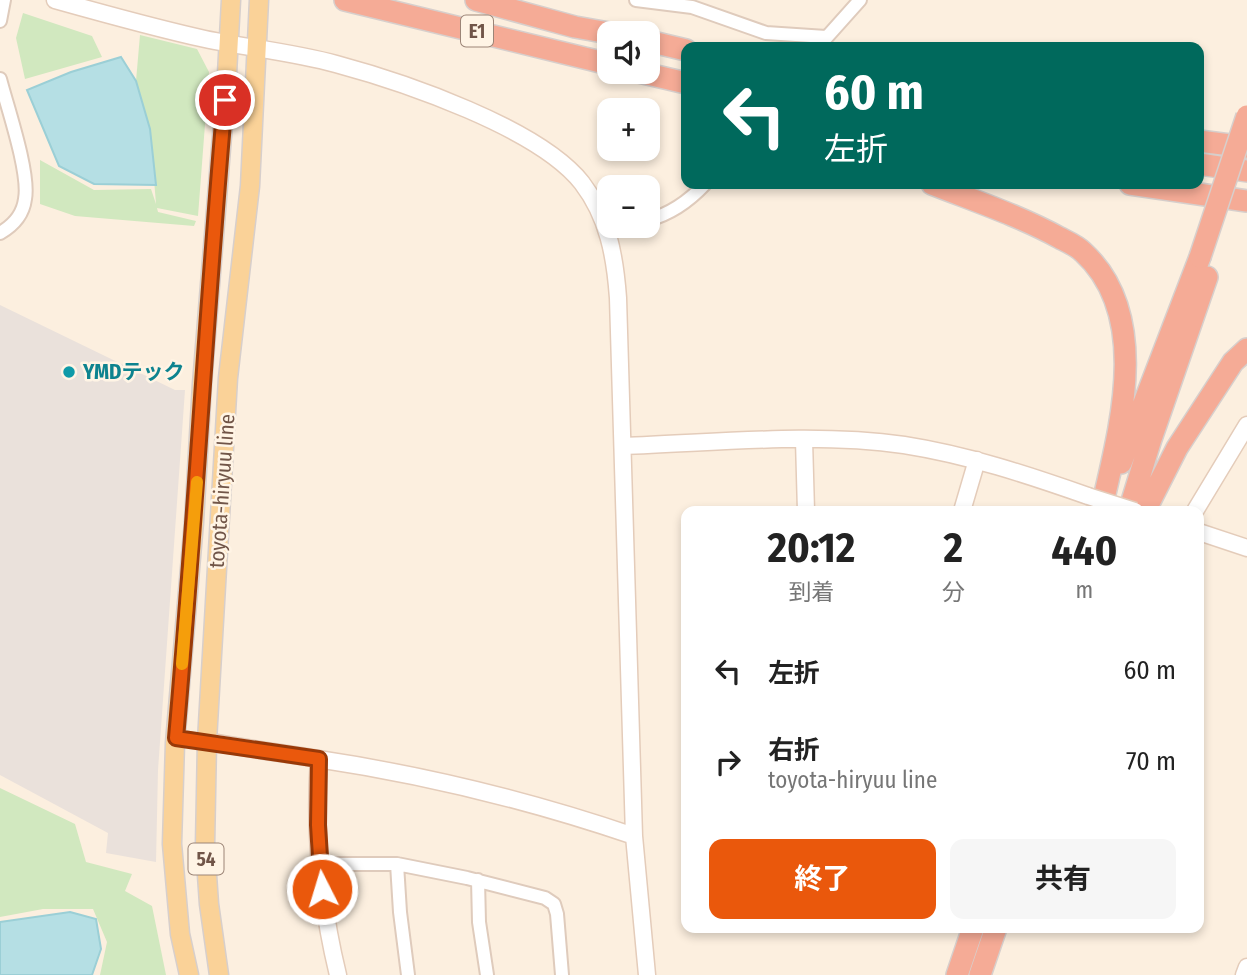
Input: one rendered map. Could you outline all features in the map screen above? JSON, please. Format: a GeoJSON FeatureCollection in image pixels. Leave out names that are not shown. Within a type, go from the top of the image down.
{"type":"FeatureCollection","features":[{"type":"Feature","properties":{"kind":"highway","name":"E1"},"geometry":{"type":"LineString","coordinates":[[345,0],[597,61]]}},
{"type":"Feature","properties":{"kind":"highway","name":"E1"},"geometry":{"type":"LineString","coordinates":[[476,0],[597,31]]}},
{"type":"Feature","properties":{"kind":"highway"},"geometry":{"type":"LineString","coordinates":[[660,43],[681,48]]}},
{"type":"Feature","properties":{"kind":"highway"},"geometry":{"type":"LineString","coordinates":[[660,76],[681,82]]}},
{"type":"Feature","properties":{"kind":"highway"},"geometry":{"type":"LineString","coordinates":[[660,79],[681,88]]}},
{"type":"Feature","properties":{"kind":"highway"},"geometry":{"type":"LineString","coordinates":[[1131,506],[1247,116]]}},
{"type":"Feature","properties":{"kind":"highway"},"geometry":{"type":"LineString","coordinates":[[1204,142],[1247,147]]}},
{"type":"Feature","properties":{"kind":"highway"},"geometry":{"type":"LineString","coordinates":[[1097,506],[1206,259],[1247,157]]}},
{"type":"Feature","properties":{"kind":"highway"},"geometry":{"type":"LineString","coordinates":[[1204,165],[1247,172]]}},
{"type":"Feature","properties":{"kind":"highway"},"geometry":{"type":"LineString","coordinates":[[945,189],[1023,219],[1082,250],[1110,283],[1123,317],[1126,349],[1115,444],[1097,506]]}},
{"type":"Feature","properties":{"kind":"highway"},"geometry":{"type":"LineString","coordinates":[[1164,189],[1247,201]]}},
{"type":"Feature","properties":{"kind":"highway"},"geometry":{"type":"LineString","coordinates":[[1148,506],[1177,448],[1233,362],[1247,349]]}},
{"type":"Feature","properties":{"kind":"highway"},"geometry":{"type":"LineString","coordinates":[[957,975],[971,933]]}},
{"type":"Feature","properties":{"kind":"highway"},"geometry":{"type":"LineString","coordinates":[[980,975],[994,933]]}},
{"type":"Feature","properties":{"kind":"main road","name":"toyota-hiryuu line"},"geometry":{"type":"LineString","coordinates":[[189,975],[180,934],[172,844],[176,738],[231,1]]}},
{"type":"Feature","properties":{"kind":"main road","name":"toyota-hiryuu line"},"geometry":{"type":"LineString","coordinates":[[219,975],[206,858],[207,741],[228,378],[250,186],[259,3]]}},
{"type":"Feature","properties":{"kind":"street"},"geometry":{"type":"LineString","coordinates":[[0,21],[4,0]]}},
{"type":"Feature","properties":{"kind":"street"},"geometry":{"type":"LineString","coordinates":[[55,0],[227,43],[335,64],[444,101],[530,139],[581,182],[597,206]]}},
{"type":"Feature","properties":{"kind":"street"},"geometry":{"type":"LineString","coordinates":[[636,0],[690,4],[766,33],[822,42],[860,0]]}},
{"type":"Feature","properties":{"kind":"street"},"geometry":{"type":"LineString","coordinates":[[0,79],[24,172],[26,190],[21,214],[0,233]]}},
{"type":"Feature","properties":{"kind":"street"},"geometry":{"type":"LineString","coordinates":[[660,216],[688,202],[700,189]]}},
{"type":"Feature","properties":{"kind":"street"},"geometry":{"type":"LineString","coordinates":[[615,238],[634,836],[647,975]]}},
{"type":"Feature","properties":{"kind":"street"},"geometry":{"type":"LineString","coordinates":[[1198,506],[1247,425]]}},
{"type":"Feature","properties":{"kind":"street"},"geometry":{"type":"LineString","coordinates":[[623,446],[804,440],[903,445],[977,460],[1097,506]]}},
{"type":"Feature","properties":{"kind":"street"},"geometry":{"type":"LineString","coordinates":[[804,440],[806,506]]}},
{"type":"Feature","properties":{"kind":"street"},"geometry":{"type":"LineString","coordinates":[[963,506],[977,460]]}},
{"type":"Feature","properties":{"kind":"street"},"geometry":{"type":"LineString","coordinates":[[1204,534],[1247,548]]}},
{"type":"Feature","properties":{"kind":"street"},"geometry":{"type":"LineString","coordinates":[[176,738],[319,759],[439,782],[514,800],[634,836]]}},
{"type":"Feature","properties":{"kind":"street"},"geometry":{"type":"LineString","coordinates":[[319,759],[317,784],[320,864],[328,928],[338,975]]}},
{"type":"Feature","properties":{"kind":"street"},"geometry":{"type":"LineString","coordinates":[[320,864],[397,864],[478,880],[551,900],[556,914],[562,975]]}},
{"type":"Feature","properties":{"kind":"street"},"geometry":{"type":"LineString","coordinates":[[397,864],[408,975]]}},
{"type":"Feature","properties":{"kind":"street"},"geometry":{"type":"LineString","coordinates":[[478,880],[479,922],[487,975]]}},
{"type":"Feature","properties":{"kind":"street"},"geometry":{"type":"LineString","coordinates":[[1244,975],[1247,967]]}},
{"type":"Feature","properties":{"kind":"shaded area"},"geometry":{"type":"Polygon","coordinates":[[[0,305],[175,390],[185,390],[158,770],[156,862],[106,853],[108,833],[0,775],[0,305]]]}},
{"type":"Feature","properties":{"kind":"green space"},"geometry":{"type":"Polygon","coordinates":[[[23,13],[92,36],[102,57],[25,79],[16,38],[23,13]]]}},
{"type":"Feature","properties":{"kind":"green space"},"geometry":{"type":"Polygon","coordinates":[[[140,35],[197,49],[209,72],[198,216],[157,208],[158,212],[196,221],[194,226],[75,216],[40,204],[40,160],[94,190],[151,189],[156,204],[150,130],[136,81],[140,35]]]}},
{"type":"Feature","properties":{"kind":"green space"},"geometry":{"type":"Polygon","coordinates":[[[0,788],[75,824],[86,862],[132,874],[125,891],[152,906],[166,975],[100,975],[107,942],[93,909],[43,909],[0,917],[0,788]]]}},
{"type":"Feature","properties":{"kind":"water"},"geometry":{"type":"Polygon","coordinates":[[[121,57],[136,81],[150,129],[156,185],[94,184],[59,166],[27,90],[71,72],[121,57]]]}},
{"type":"Feature","properties":{"kind":"water"},"geometry":{"type":"Polygon","coordinates":[[[70,912],[96,919],[101,949],[92,975],[0,975],[0,922],[70,912]]]}},
{"type":"Feature","properties":{"kind":"slow traffic"},"geometry":{"type":"LineString","coordinates":[[182,664],[197,482]]}},
{"type":"Feature","properties":{"kind":"place","name":"YMDテック"},"geometry":{"type":"Point","coordinates":[69,372]}},
{"type":"Feature","properties":{"kind":"route"},"geometry":{"type":"LineString","coordinates":[[225,100],[176,738],[319,759],[317,784],[322,889]]}}]}
